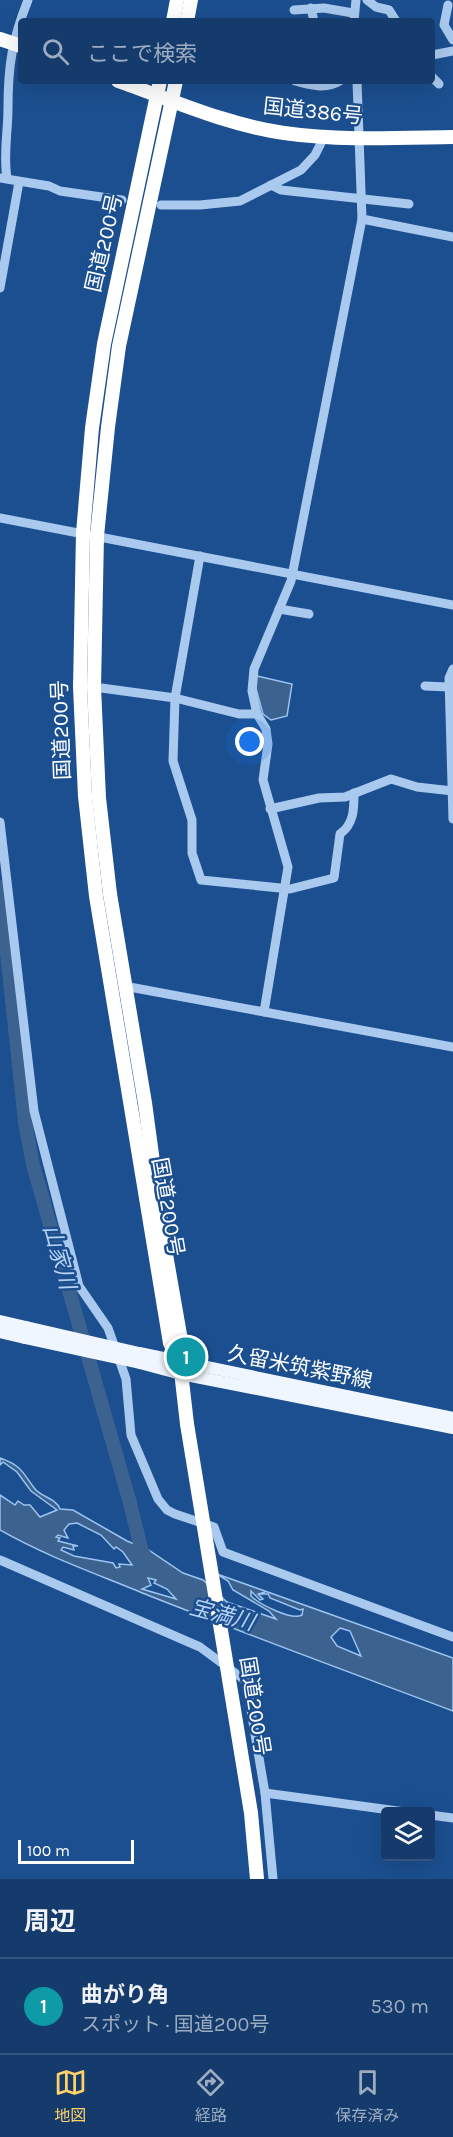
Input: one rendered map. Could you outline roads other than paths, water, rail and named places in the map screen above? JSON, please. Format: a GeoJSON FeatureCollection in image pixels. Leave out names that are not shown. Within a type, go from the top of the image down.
{"type":"FeatureCollection","features":[{"type":"Feature","properties":{"kind":"highway"},"geometry":{"type":"LineString","coordinates":[[173,18],[177,0]]}},
{"type":"Feature","properties":{"kind":"highway"},"geometry":{"type":"LineString","coordinates":[[188,18],[191,0]]}},
{"type":"Feature","properties":{"kind":"highway"},"geometry":{"type":"LineString","coordinates":[[136,84],[159,88],[172,100]]}},
{"type":"Feature","properties":{"kind":"highway","name":"国道200号"},"geometry":{"type":"LineString","coordinates":[[175,84],[119,345],[90,534],[94,687],[99,798],[110,894],[182,1346],[181,1368],[187,1424],[251,1813],[256,1879]]}},
{"type":"Feature","properties":{"kind":"highway","name":"国道200号"},"geometry":{"type":"LineString","coordinates":[[159,88],[104,344],[80,687],[85,796],[96,896],[170,1343],[181,1368]]}},
{"type":"Feature","properties":{"kind":"highway","name":"国道386号"},"geometry":{"type":"LineString","coordinates":[[172,100],[251,126],[324,137],[453,137]]}},
{"type":"Feature","properties":{"kind":"main road","name":"久留米筑紫野線"},"geometry":{"type":"LineString","coordinates":[[0,1321],[26,1333]]}},
{"type":"Feature","properties":{"kind":"main road","name":"久留米筑紫野線"},"geometry":{"type":"LineString","coordinates":[[0,1332],[26,1333],[453,1428]]}},
{"type":"Feature","properties":{"kind":"main road","name":"久留米筑紫野線"},"geometry":{"type":"LineString","coordinates":[[181,1368],[453,1418]]}},
{"type":"Feature","properties":{"kind":"street"},"geometry":{"type":"LineString","coordinates":[[21,18],[28,0]]}},
{"type":"Feature","properties":{"kind":"street"},"geometry":{"type":"LineString","coordinates":[[294,10],[311,8],[354,17],[356,0]]}},
{"type":"Feature","properties":{"kind":"street"},"geometry":{"type":"LineString","coordinates":[[367,0],[376,7],[389,10],[394,18]]}},
{"type":"Feature","properties":{"kind":"street"},"geometry":{"type":"LineString","coordinates":[[448,5],[444,25],[453,40]]}},
{"type":"Feature","properties":{"kind":"street"},"geometry":{"type":"LineString","coordinates":[[311,8],[313,18]]}},
{"type":"Feature","properties":{"kind":"street"},"geometry":{"type":"LineString","coordinates":[[18,25],[11,43],[8,72],[8,109],[2,149],[3,178],[122,200]]}},
{"type":"Feature","properties":{"kind":"street"},"geometry":{"type":"LineString","coordinates":[[435,54],[453,51]]}},
{"type":"Feature","properties":{"kind":"street"},"geometry":{"type":"LineString","coordinates":[[309,84],[319,86],[335,84]]}},
{"type":"Feature","properties":{"kind":"street"},"geometry":{"type":"LineString","coordinates":[[264,1012],[288,867],[263,780],[268,744],[267,729],[257,714],[252,691],[254,669],[292,574],[362,219],[357,84]]}},
{"type":"Feature","properties":{"kind":"street"},"geometry":{"type":"LineString","coordinates":[[161,205],[224,204],[240,201],[301,170],[315,155],[324,137]]}},
{"type":"Feature","properties":{"kind":"street"},"geometry":{"type":"LineString","coordinates":[[0,288],[19,182]]}},
{"type":"Feature","properties":{"kind":"street"},"geometry":{"type":"LineString","coordinates":[[271,185],[281,190],[410,204]]}},
{"type":"Feature","properties":{"kind":"street"},"geometry":{"type":"LineString","coordinates":[[362,219],[453,237]]}},
{"type":"Feature","properties":{"kind":"street"},"geometry":{"type":"LineString","coordinates":[[0,518],[453,605]]}},
{"type":"Feature","properties":{"kind":"street"},"geometry":{"type":"LineString","coordinates":[[200,555],[175,698],[173,761],[192,820],[192,853],[201,880],[285,889],[334,878],[340,834],[346,830],[354,813],[354,793]]}},
{"type":"Feature","properties":{"kind":"street"},"geometry":{"type":"LineString","coordinates":[[279,609],[309,614]]}},
{"type":"Feature","properties":{"kind":"street"},"geometry":{"type":"LineString","coordinates":[[453,669],[448,678],[453,752],[453,819]]}},
{"type":"Feature","properties":{"kind":"street"},"geometry":{"type":"LineString","coordinates":[[425,686],[449,687]]}},
{"type":"Feature","properties":{"kind":"street"},"geometry":{"type":"LineString","coordinates":[[94,687],[175,698],[239,714],[257,714]]}},
{"type":"Feature","properties":{"kind":"street"},"geometry":{"type":"LineString","coordinates":[[270,809],[354,793],[391,779],[417,787],[452,792]]}},
{"type":"Feature","properties":{"kind":"street"},"geometry":{"type":"LineString","coordinates":[[0,822],[34,1111],[79,1286],[108,1328],[126,1379],[131,1435],[158,1499],[166,1510],[214,1527],[218,1532],[223,1552],[453,1637]]}},
{"type":"Feature","properties":{"kind":"street"},"geometry":{"type":"LineString","coordinates":[[124,986],[453,1047]]}},
{"type":"Feature","properties":{"kind":"street"},"geometry":{"type":"LineString","coordinates":[[218,1532],[229,1530]]}},
{"type":"Feature","properties":{"kind":"street"},"geometry":{"type":"LineString","coordinates":[[0,1560],[200,1647],[246,1681],[265,1794],[273,1879]]}},
{"type":"Feature","properties":{"kind":"street"},"geometry":{"type":"LineString","coordinates":[[265,1794],[381,1809]]}},
{"type":"Feature","properties":{"kind":"street"},"geometry":{"type":"LineString","coordinates":[[435,1816],[453,1818]]}},
{"type":"Feature","properties":{"kind":"water"},"geometry":{"type":"Polygon","coordinates":[[[257,676],[292,684],[287,716],[271,720],[263,714],[255,685],[257,676]]]}},
{"type":"Feature","properties":{"kind":"water","name":"宝満川"},"geometry":{"type":"Polygon","coordinates":[[[0,1458],[13,1464],[22,1471],[38,1492],[55,1502],[60,1509],[73,1510],[127,1541],[147,1549],[183,1573],[203,1580],[227,1602],[276,1619],[269,1611],[233,1590],[228,1581],[217,1574],[453,1658],[453,1711],[150,1596],[18,1540],[0,1530],[0,1495],[15,1505],[18,1501],[24,1505],[30,1505],[40,1517],[57,1510],[31,1491],[17,1472],[3,1462],[0,1465],[0,1458]],[[77,1523],[69,1524],[64,1530],[68,1538],[58,1535],[56,1537],[60,1538],[58,1541],[78,1546],[73,1546],[74,1550],[63,1547],[61,1550],[74,1556],[113,1563],[116,1568],[120,1567],[119,1564],[132,1565],[123,1552],[116,1547],[114,1549],[101,1535],[77,1523]],[[148,1578],[151,1585],[142,1589],[176,1599],[167,1589],[154,1583],[156,1580],[148,1578]],[[251,1591],[251,1596],[284,1614],[302,1615],[303,1609],[300,1610],[270,1598],[268,1594],[262,1594],[265,1592],[258,1594],[263,1599],[260,1600],[251,1591]],[[340,1628],[331,1637],[337,1646],[361,1656],[350,1631],[340,1628]]]}},
{"type":"Feature","properties":{"kind":"waterway","name":"山家川"},"geometry":{"type":"LineString","coordinates":[[0,887],[25,1122],[33,1165],[142,1552],[148,1560]]}},
{"type":"Feature","properties":{"kind":"place","name":"曲がり角"},"geometry":{"type":"Point","coordinates":[186,1357]}}]}
